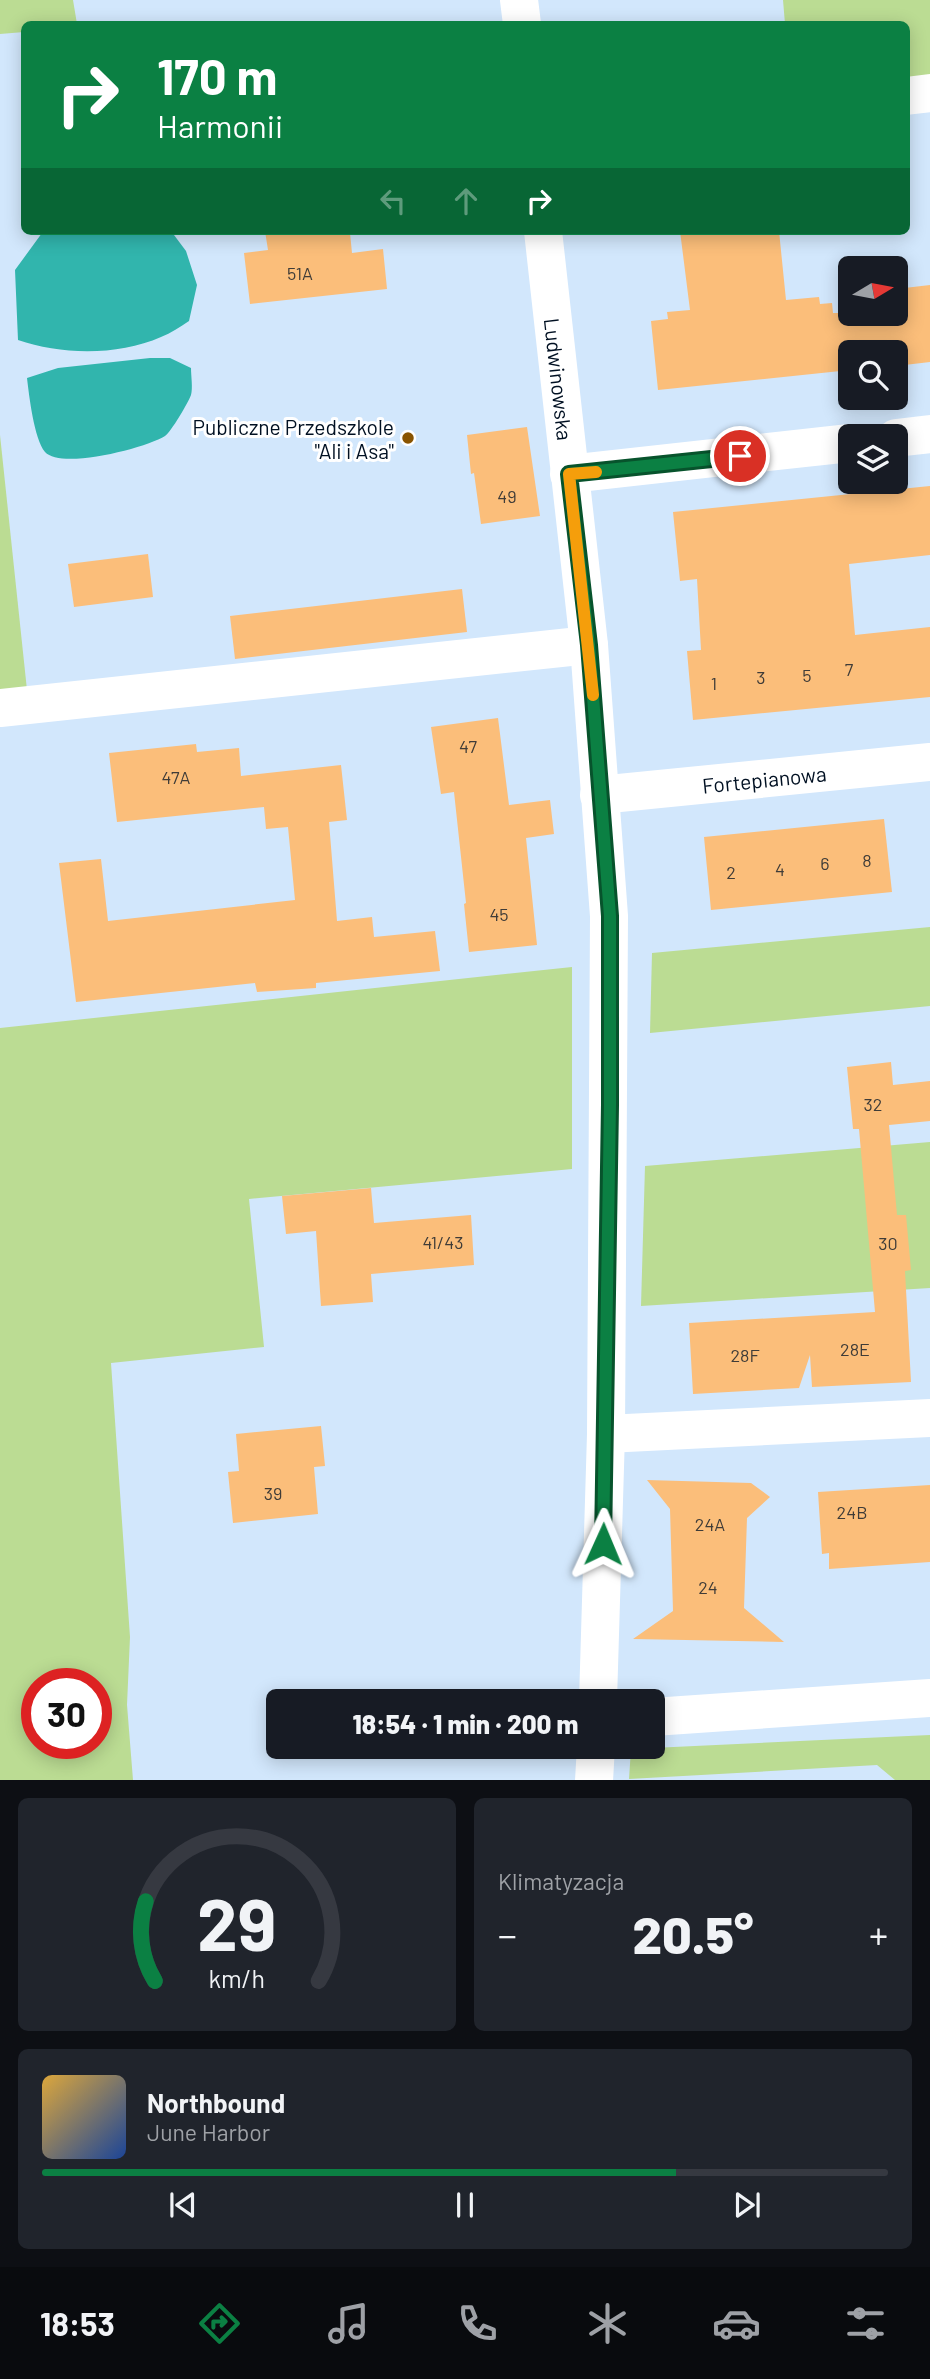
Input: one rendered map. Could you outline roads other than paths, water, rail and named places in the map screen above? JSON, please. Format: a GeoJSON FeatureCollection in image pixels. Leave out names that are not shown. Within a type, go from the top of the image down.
{"type":"FeatureCollection","features":[{"type":"Feature","properties":{"kind":"street"},"geometry":{"type":"LineString","coordinates":[[519,0],[522,21]]}},
{"type":"Feature","properties":{"kind":"street"},"geometry":{"type":"LineString","coordinates":[[910,96],[930,93]]}},
{"type":"Feature","properties":{"kind":"street","name":"Ludwinowska"},"geometry":{"type":"LineString","coordinates":[[543,235],[589,645],[610,916],[606,1434],[598,1689]]}},
{"type":"Feature","properties":{"kind":"street"},"geometry":{"type":"LineString","coordinates":[[908,437],[930,435]]}},
{"type":"Feature","properties":{"kind":"street"},"geometry":{"type":"LineString","coordinates":[[569,474],[838,444]]}},
{"type":"Feature","properties":{"kind":"street"},"geometry":{"type":"LineString","coordinates":[[0,708],[589,645]]}},
{"type":"Feature","properties":{"kind":"street","name":"Fortepianowa"},"geometry":{"type":"LineString","coordinates":[[599,795],[930,762]]}},
{"type":"Feature","properties":{"kind":"street"},"geometry":{"type":"LineString","coordinates":[[606,1434],[930,1418]]}},
{"type":"Feature","properties":{"kind":"street"},"geometry":{"type":"LineString","coordinates":[[665,1716],[930,1698]]}},
{"type":"Feature","properties":{"kind":"street"},"geometry":{"type":"LineString","coordinates":[[594,1780],[595,1759]]}},
{"type":"Feature","properties":{"kind":"place","name":"Publiczne Przedszkole \"Ali i Asa\""},"geometry":{"type":"Point","coordinates":[408,438]}}]}
